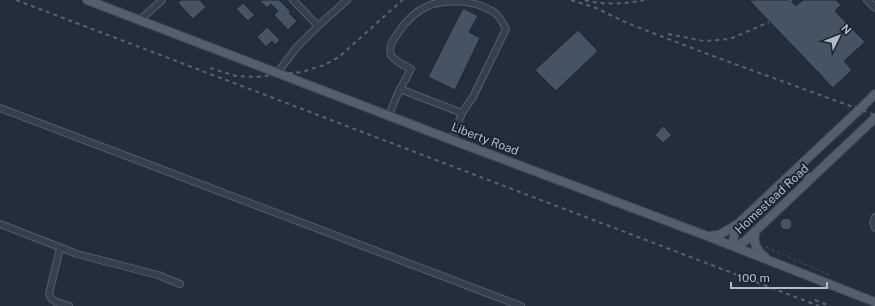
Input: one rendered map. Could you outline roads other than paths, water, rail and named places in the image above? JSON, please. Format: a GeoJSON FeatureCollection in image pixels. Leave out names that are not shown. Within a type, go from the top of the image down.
{"type":"FeatureCollection","features":[{"type":"Feature","properties":{"kind":"main road","name":"Liberty Road"},"geometry":{"type":"LineString","coordinates":[[87,0],[707,236],[875,302]]}},
{"type":"Feature","properties":{"kind":"main road","name":"Homestead Road"},"geometry":{"type":"LineString","coordinates":[[875,94],[741,221],[733,238],[735,247],[744,242],[875,118]]}},
{"type":"Feature","properties":{"kind":"main road"},"geometry":{"type":"LineString","coordinates":[[798,167],[810,179]]}},
{"type":"Feature","properties":{"kind":"main road"},"geometry":{"type":"LineString","coordinates":[[707,236],[719,235],[741,221]]}},
{"type":"Feature","properties":{"kind":"main road"},"geometry":{"type":"LineString","coordinates":[[756,230],[754,240],[757,249],[764,257],[774,262]]}},
{"type":"Feature","properties":{"kind":"street"},"geometry":{"type":"LineString","coordinates":[[140,20],[162,0]]}},
{"type":"Feature","properties":{"kind":"street"},"geometry":{"type":"LineString","coordinates":[[293,0],[318,26]]}},
{"type":"Feature","properties":{"kind":"street"},"geometry":{"type":"LineString","coordinates":[[277,73],[297,48],[318,26],[347,0]]}},
{"type":"Feature","properties":{"kind":"street"},"geometry":{"type":"LineString","coordinates":[[389,115],[400,89],[411,69],[395,60],[391,54],[390,48],[392,41],[405,22],[418,11],[430,4],[462,0],[477,4],[495,13],[502,21],[506,29],[473,97],[462,112],[452,140]]}},
{"type":"Feature","properties":{"kind":"street"},"geometry":{"type":"LineString","coordinates":[[868,0],[875,8]]}},
{"type":"Feature","properties":{"kind":"street"},"geometry":{"type":"LineString","coordinates":[[400,89],[462,112]]}},
{"type":"Feature","properties":{"kind":"street"},"geometry":{"type":"LineString","coordinates":[[0,108],[521,306]]}},
{"type":"Feature","properties":{"kind":"street"},"geometry":{"type":"LineString","coordinates":[[875,217],[873,222],[875,228]]}},
{"type":"Feature","properties":{"kind":"street"},"geometry":{"type":"LineString","coordinates":[[0,224],[77,254],[158,275],[180,284]]}},
{"type":"Feature","properties":{"kind":"street"},"geometry":{"type":"LineString","coordinates":[[60,248],[49,294],[52,300],[69,306]]}},
{"type":"Feature","properties":{"kind":"railway"},"geometry":{"type":"LineString","coordinates":[[16,0],[819,306]]}},
{"type":"Feature","properties":{"kind":"railway"},"geometry":{"type":"LineString","coordinates":[[210,68],[236,76],[256,77],[302,72],[324,65],[339,57],[403,0]]}},
{"type":"Feature","properties":{"kind":"railway"},"geometry":{"type":"LineString","coordinates":[[571,0],[596,8],[627,23],[710,55],[875,115]]}},
{"type":"Feature","properties":{"kind":"railway"},"geometry":{"type":"LineString","coordinates":[[585,0],[598,3],[644,0]]}},
{"type":"Feature","properties":{"kind":"railway"},"geometry":{"type":"LineString","coordinates":[[668,34],[704,41],[730,39],[769,22]]}},
{"type":"Feature","properties":{"kind":"railway"},"geometry":{"type":"LineString","coordinates":[[815,300],[830,306]]}}]}
